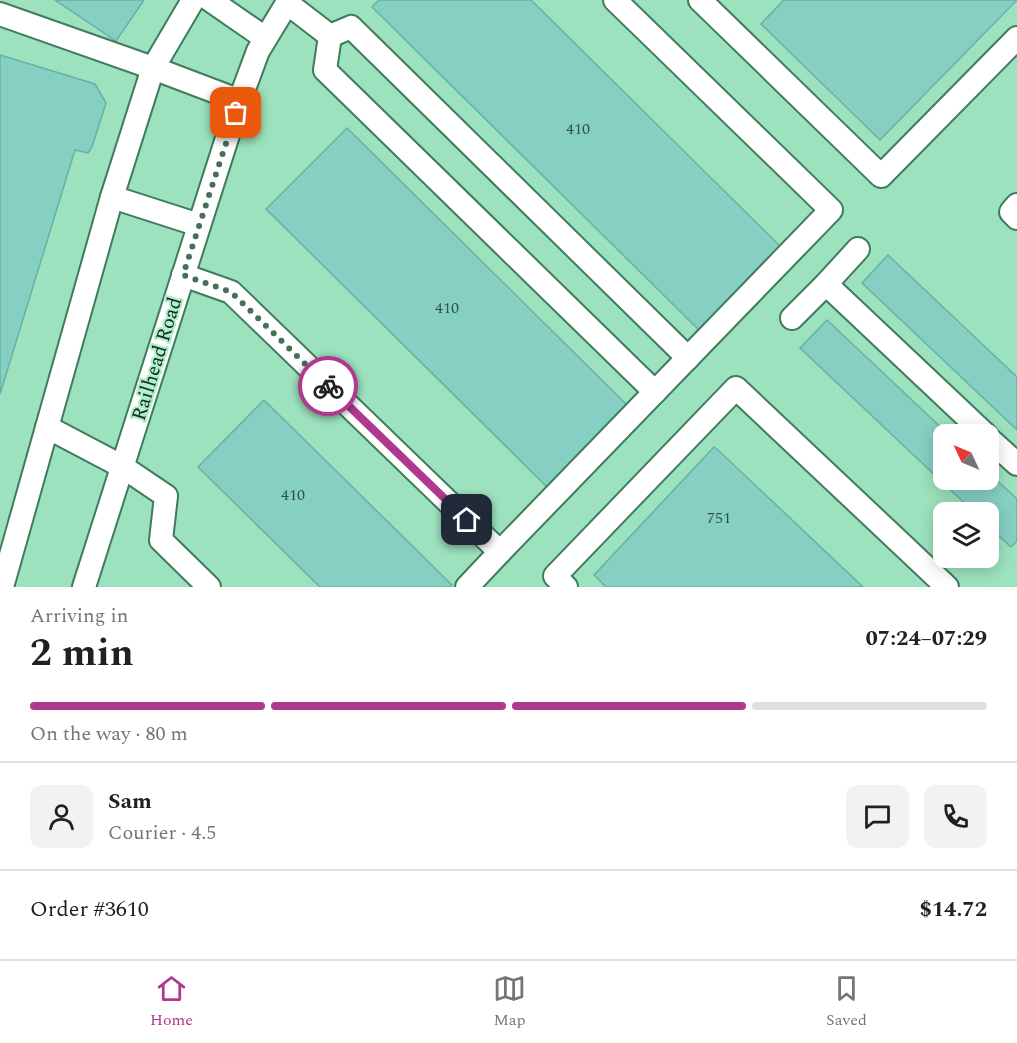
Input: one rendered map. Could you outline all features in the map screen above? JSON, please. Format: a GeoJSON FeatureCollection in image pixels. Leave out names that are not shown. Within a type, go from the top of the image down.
{"type":"FeatureCollection","features":[{"type":"Feature","properties":{"kind":"street"},"geometry":{"type":"LineString","coordinates":[[2,587],[112,197],[153,68],[194,0]]}},
{"type":"Feature","properties":{"kind":"street"},"geometry":{"type":"LineString","coordinates":[[210,0],[265,38]]}},
{"type":"Feature","properties":{"kind":"street"},"geometry":{"type":"LineString","coordinates":[[467,587],[831,210],[615,0]]}},
{"type":"Feature","properties":{"kind":"street"},"geometry":{"type":"LineString","coordinates":[[700,0],[882,176],[1017,38]]}},
{"type":"Feature","properties":{"kind":"street"},"geometry":{"type":"LineString","coordinates":[[288,1],[330,36]]}},
{"type":"Feature","properties":{"kind":"street","name":"Railhead Road"},"geometry":{"type":"LineString","coordinates":[[84,587],[240,101],[258,51],[288,1]]}},
{"type":"Feature","properties":{"kind":"street"},"geometry":{"type":"LineString","coordinates":[[0,14],[240,101]]}},
{"type":"Feature","properties":{"kind":"street"},"geometry":{"type":"LineString","coordinates":[[330,36],[351,27],[688,358]]}},
{"type":"Feature","properties":{"kind":"street"},"geometry":{"type":"LineString","coordinates":[[330,36],[325,70],[655,392]]}},
{"type":"Feature","properties":{"kind":"street"},"geometry":{"type":"LineString","coordinates":[[112,197],[199,225]]}},
{"type":"Feature","properties":{"kind":"street"},"geometry":{"type":"LineString","coordinates":[[1017,205],[1011,212],[1017,218]]}},
{"type":"Feature","properties":{"kind":"street"},"geometry":{"type":"LineString","coordinates":[[792,318],[858,249]]}},
{"type":"Feature","properties":{"kind":"street"},"geometry":{"type":"LineString","coordinates":[[183,275],[231,292],[500,552]]}},
{"type":"Feature","properties":{"kind":"street"},"geometry":{"type":"LineString","coordinates":[[826,284],[974,424]]}},
{"type":"Feature","properties":{"kind":"street"},"geometry":{"type":"LineString","coordinates":[[566,587],[555,576],[736,388],[947,587]]}},
{"type":"Feature","properties":{"kind":"street"},"geometry":{"type":"LineString","coordinates":[[47,427],[123,467],[166,496],[161,540],[210,587]]}},
{"type":"Feature","properties":{"kind":"street"},"geometry":{"type":"LineString","coordinates":[[999,447],[1017,464]]}},
{"type":"Feature","properties":{"kind":"shaded area"},"geometry":{"type":"Polygon","coordinates":[[[0,0],[1017,0],[1017,587],[0,587],[0,0]]]}},
{"type":"Feature","properties":{"kind":"building"},"geometry":{"type":"Polygon","coordinates":[[[55,0],[144,0],[116,41],[55,0]]]}},
{"type":"Feature","properties":{"kind":"building"},"geometry":{"type":"Polygon","coordinates":[[[379,0],[531,0],[785,251],[703,334],[372,7],[379,0]]]}},
{"type":"Feature","properties":{"kind":"building"},"geometry":{"type":"Polygon","coordinates":[[[784,0],[1017,0],[880,140],[761,24],[784,0]]]}},
{"type":"Feature","properties":{"kind":"building"},"geometry":{"type":"Polygon","coordinates":[[[0,55],[95,84],[106,103],[92,147],[88,153],[75,150],[0,394],[0,55]]]}},
{"type":"Feature","properties":{"kind":"building"},"geometry":{"type":"Polygon","coordinates":[[[347,128],[628,406],[548,488],[266,209],[347,128]]]}},
{"type":"Feature","properties":{"kind":"building"},"geometry":{"type":"Polygon","coordinates":[[[888,255],[1017,377],[1017,430],[862,283],[888,255]]]}},
{"type":"Feature","properties":{"kind":"building"},"geometry":{"type":"Polygon","coordinates":[[[827,320],[937,424],[933,424],[933,473],[800,348],[827,320]]]}},
{"type":"Feature","properties":{"kind":"building"},"geometry":{"type":"Polygon","coordinates":[[[264,400],[452,585],[450,587],[320,587],[198,467],[264,400]]]}},
{"type":"Feature","properties":{"kind":"building"},"geometry":{"type":"Polygon","coordinates":[[[714,447],[863,587],[606,587],[594,575],[714,447]]]}},
{"type":"Feature","properties":{"kind":"building"},"geometry":{"type":"Polygon","coordinates":[[[999,482],[1017,499],[1017,541],[1011,547],[999,536],[999,502],[963,502],[951,490],[999,490],[999,482]]]}},
{"type":"Feature","properties":{"kind":"way so far"},"geometry":{"type":"LineString","coordinates":[[236,113],[183,275],[231,292],[328,386]]}},
{"type":"Feature","properties":{"kind":"route"},"geometry":{"type":"LineString","coordinates":[[328,386],[467,520]]}}]}
